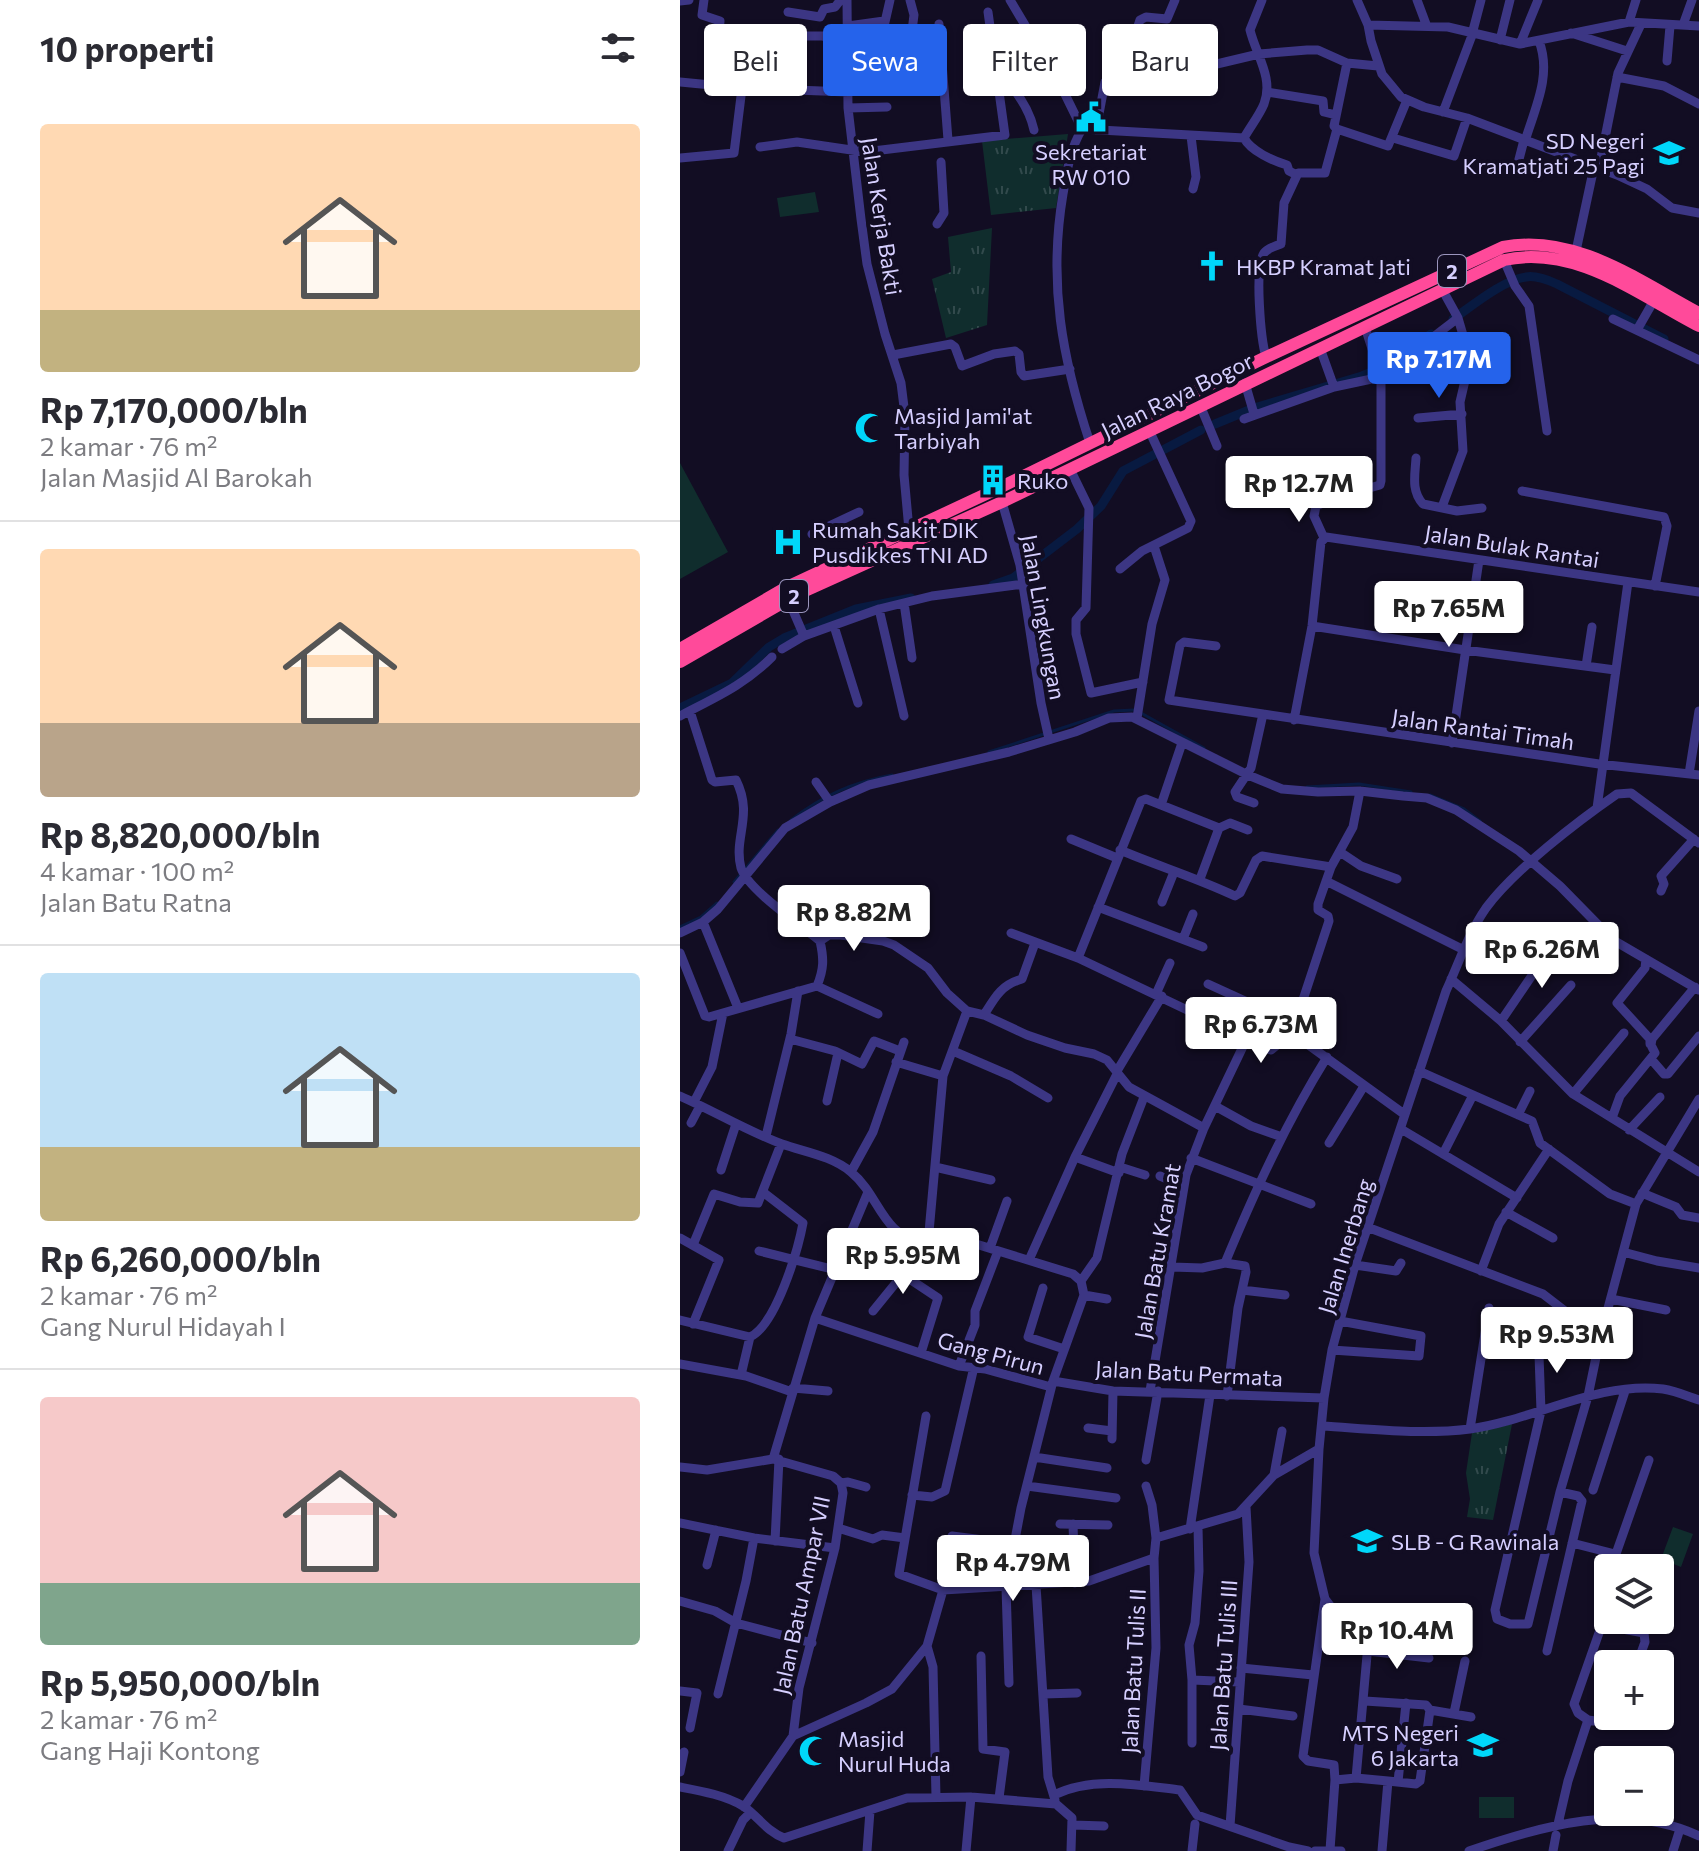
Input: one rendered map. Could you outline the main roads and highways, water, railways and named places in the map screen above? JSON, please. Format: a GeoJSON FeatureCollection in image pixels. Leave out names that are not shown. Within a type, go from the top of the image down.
{"type":"FeatureCollection","features":[{"type":"Feature","properties":{"kind":"highway","name":"Jalan Raya Bogor"},"geometry":{"type":"LineString","coordinates":[[911,535],[1002,502],[1151,432],[1266,357],[1503,247],[1532,245],[1576,251],[1597,258],[1699,313]]}},
{"type":"Feature","properties":{"kind":"highway","name":"Jalan Raya Bogor"},"geometry":{"type":"LineString","coordinates":[[1213,392],[1245,383],[1442,289],[1506,266],[1519,257],[1544,256],[1571,261],[1699,326]]}},
{"type":"Feature","properties":{"kind":"highway","name":"Jalan Raya Bogor"},"geometry":{"type":"LineString","coordinates":[[684,654],[787,587],[830,572],[911,535],[1090,443],[1193,404]]}},
{"type":"Feature","properties":{"kind":"highway","name":"Jalan Raya Bogor"},"geometry":{"type":"LineString","coordinates":[[684,654],[788,599],[830,572]]}},
{"type":"Feature","properties":{"kind":"waterway"},"geometry":{"type":"LineString","coordinates":[[1453,319],[1508,283],[1534,277],[1557,284],[1664,339]]}},
{"type":"Feature","properties":{"kind":"waterway"},"geometry":{"type":"LineString","coordinates":[[1215,424],[1254,408],[1362,376],[1386,366],[1431,334]]}},
{"type":"Feature","properties":{"kind":"waterway"},"geometry":{"type":"LineString","coordinates":[[993,585],[1013,578],[1077,529],[1101,506],[1123,471],[1201,430]]}},
{"type":"Feature","properties":{"kind":"waterway"},"geometry":{"type":"LineString","coordinates":[[680,708],[732,683],[769,647],[784,638],[856,609],[911,598]]}},
{"type":"Feature","properties":{"kind":"waterway"},"geometry":{"type":"LineString","coordinates":[[989,752],[1114,711],[1134,710]]}},
{"type":"Feature","properties":{"kind":"waterway"},"geometry":{"type":"LineString","coordinates":[[1141,713],[1204,748]]}},
{"type":"Feature","properties":{"kind":"waterway"},"geometry":{"type":"LineString","coordinates":[[791,820],[838,791],[892,775]]}},
{"type":"Feature","properties":{"kind":"waterway"},"geometry":{"type":"LineString","coordinates":[[1307,787],[1359,784],[1411,792]]}},
{"type":"Feature","properties":{"kind":"waterway"},"geometry":{"type":"LineString","coordinates":[[1430,795],[1464,809],[1480,821]]}},
{"type":"Feature","properties":{"kind":"waterway"},"geometry":{"type":"LineString","coordinates":[[734,882],[778,830]]}},
{"type":"Feature","properties":{"kind":"waterway"},"geometry":{"type":"LineString","coordinates":[[680,927],[701,917],[717,903]]}},
{"type":"Feature","properties":{"kind":"place","name":"Sekretariat RW 010"},"geometry":{"type":"Point","coordinates":[1091,117]}},
{"type":"Feature","properties":{"kind":"place","name":"SD Negeri Kramatjati 25 Pagi"},"geometry":{"type":"Point","coordinates":[1669,153]}},
{"type":"Feature","properties":{"kind":"place","name":"HKBP Kramat Jati"},"geometry":{"type":"Point","coordinates":[1212,266]}},
{"type":"Feature","properties":{"kind":"place","name":"Masjid Jami'at Tarbiyah"},"geometry":{"type":"Point","coordinates":[870,428]}},
{"type":"Feature","properties":{"kind":"place","name":"Ruko"},"geometry":{"type":"Point","coordinates":[993,480]}},
{"type":"Feature","properties":{"kind":"place","name":"Rumah Sakit DIK Pusdikkes TNI AD"},"geometry":{"type":"Point","coordinates":[788,542]}},
{"type":"Feature","properties":{"kind":"place","name":"SLB - G Rawinala"},"geometry":{"type":"Point","coordinates":[1367,1541]}},
{"type":"Feature","properties":{"kind":"place","name":"MTS Negeri 6 Jakarta"},"geometry":{"type":"Point","coordinates":[1483,1745]}},
{"type":"Feature","properties":{"kind":"place","name":"Masjid Nurul Huda"},"geometry":{"type":"Point","coordinates":[814,1751]}}]}
